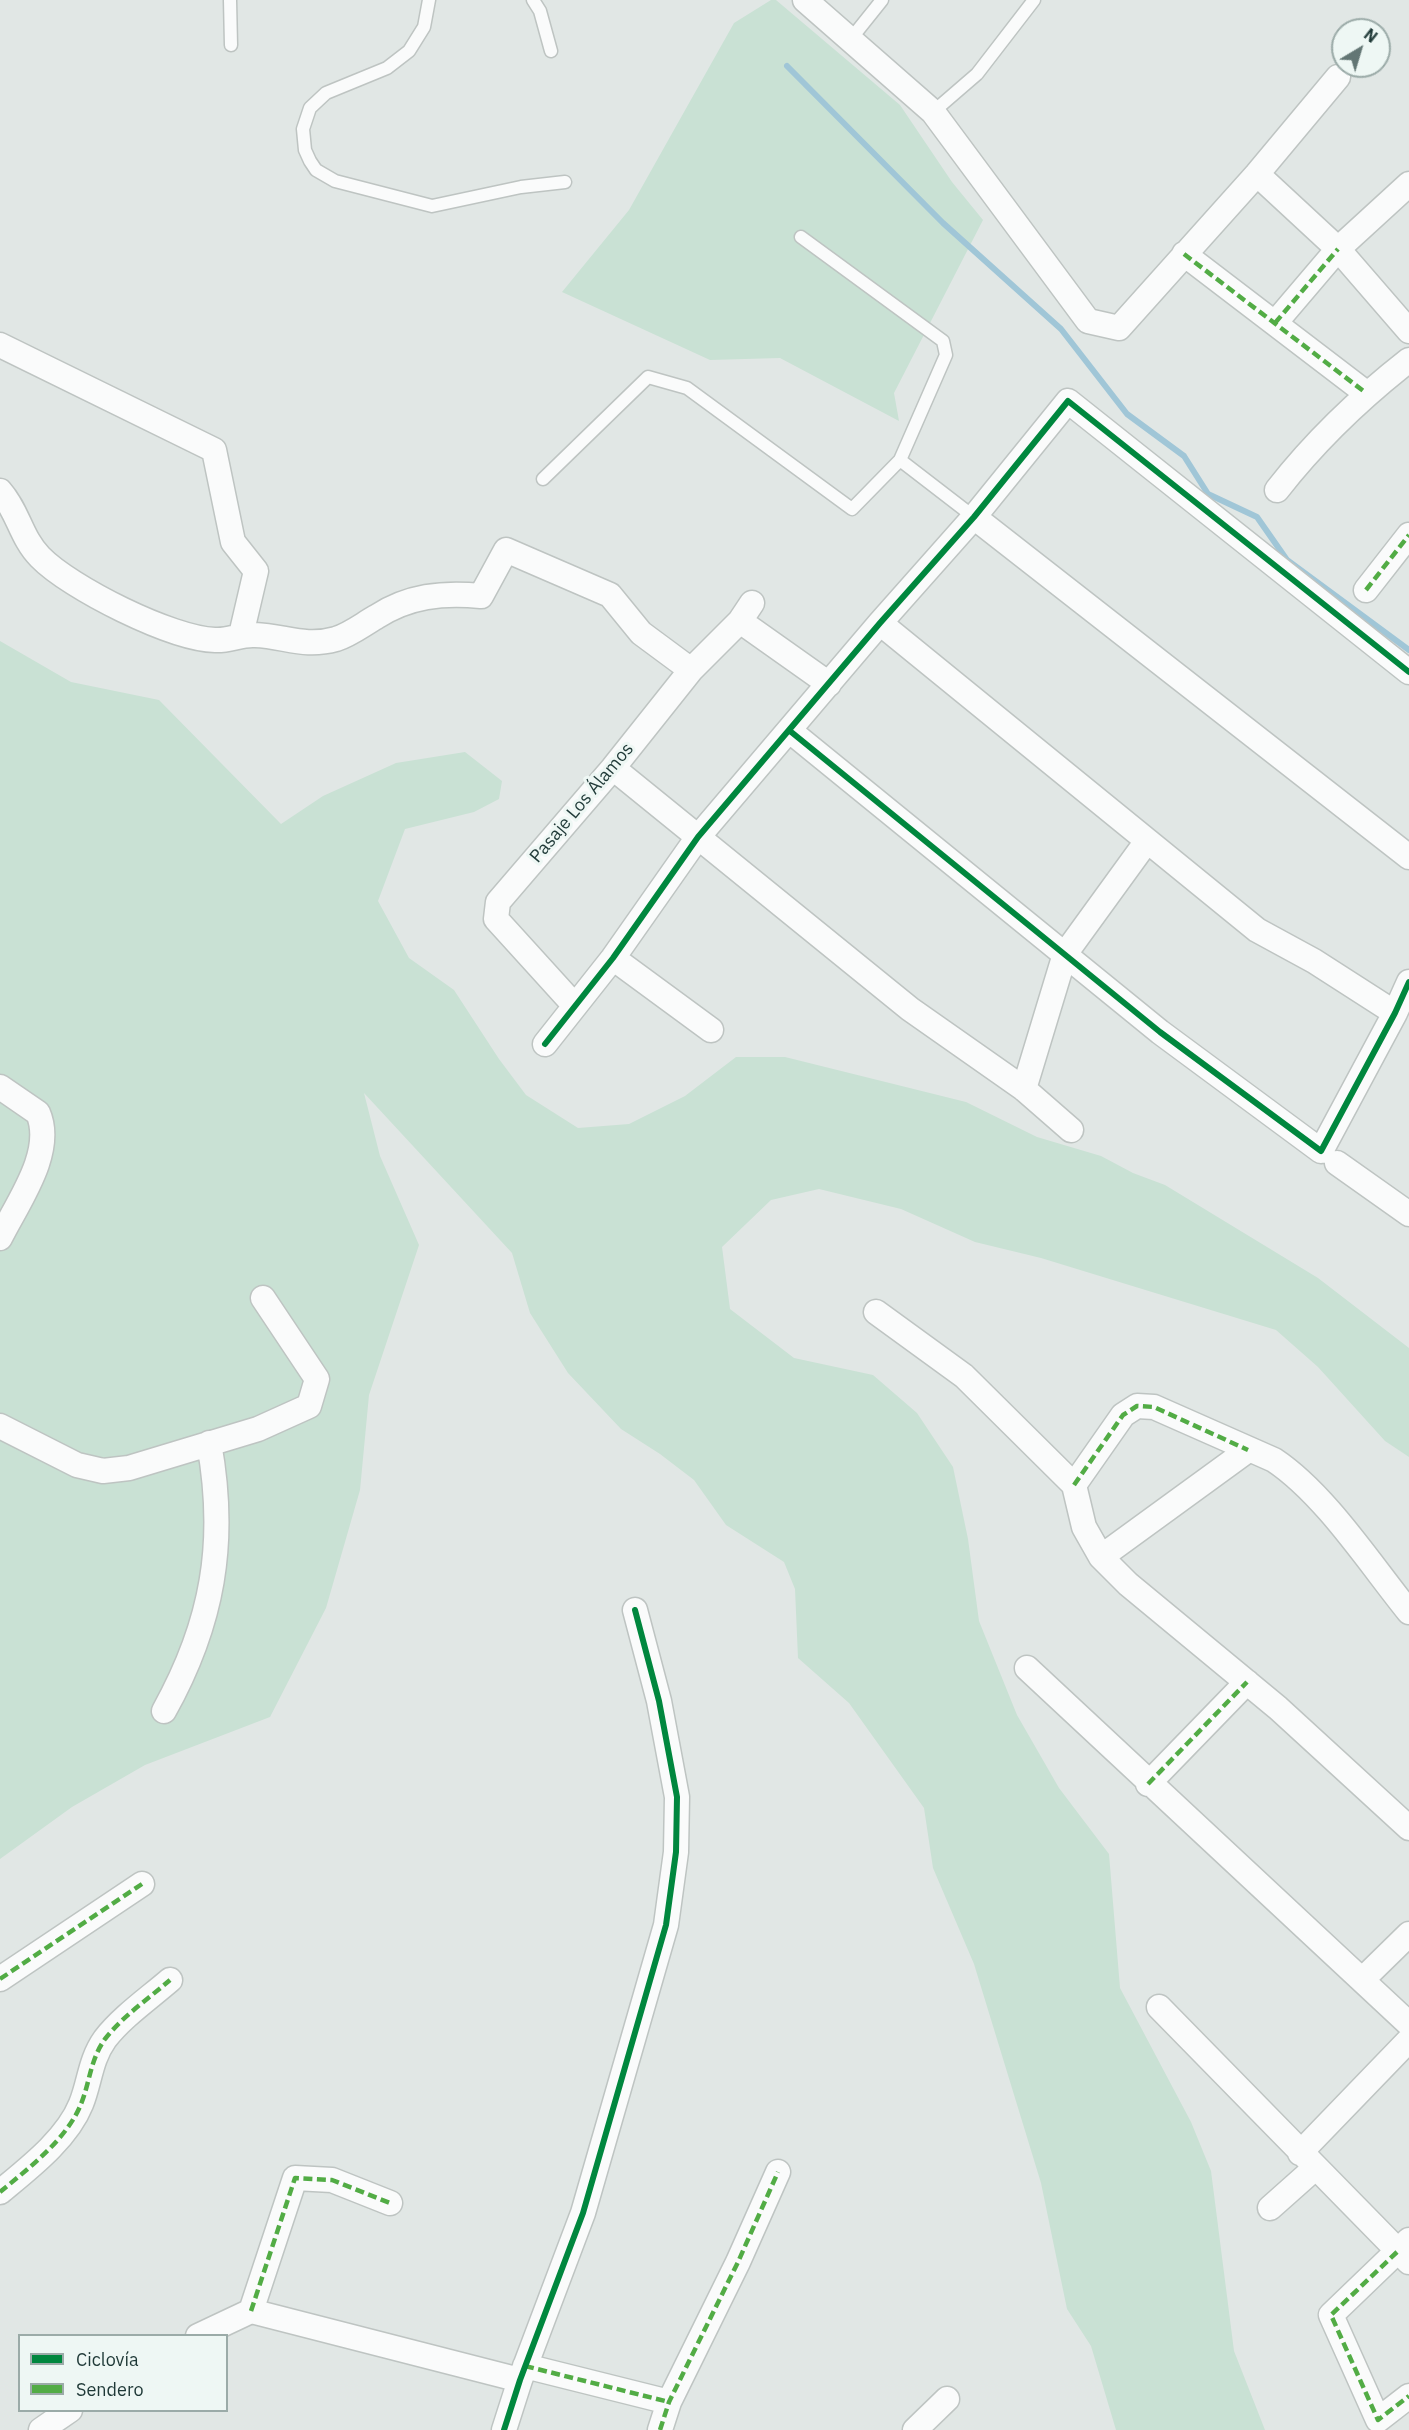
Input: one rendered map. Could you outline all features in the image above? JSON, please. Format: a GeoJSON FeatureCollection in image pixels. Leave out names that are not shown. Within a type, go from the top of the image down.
{"type":"FeatureCollection","features":[{"type":"Feature","properties":{"kind":"street"},"geometry":{"type":"LineString","coordinates":[[805,0],[933,112],[1088,321],[1119,328],[1257,174],[1337,78]]}},
{"type":"Feature","properties":{"kind":"street"},"geometry":{"type":"LineString","coordinates":[[1257,174],[1338,249],[1409,332]]}},
{"type":"Feature","properties":{"kind":"street"},"geometry":{"type":"LineString","coordinates":[[1275,324],[1338,249],[1409,184]]}},
{"type":"Feature","properties":{"kind":"street"},"geometry":{"type":"LineString","coordinates":[[1184,254],[1366,393]]}},
{"type":"Feature","properties":{"kind":"street"},"geometry":{"type":"LineString","coordinates":[[0,345],[214,450],[233,542],[256,571],[241,635]]}},
{"type":"Feature","properties":{"kind":"street"},"geometry":{"type":"LineString","coordinates":[[1277,490],[1311,448],[1366,393],[1409,360]]}},
{"type":"Feature","properties":{"kind":"street"},"geometry":{"type":"LineString","coordinates":[[545,1044],[613,958],[698,837],[880,623],[974,518],[1068,401],[1409,672]]}},
{"type":"Feature","properties":{"kind":"street"},"geometry":{"type":"LineString","coordinates":[[0,491],[11,505],[28,543],[48,565],[118,608],[165,628],[215,640],[241,635],[264,636],[301,643],[324,642],[349,634],[391,608],[408,601],[444,594],[480,596],[506,550],[610,595],[641,633],[691,670]]}},
{"type":"Feature","properties":{"kind":"street"},"geometry":{"type":"LineString","coordinates":[[974,518],[1409,857]]}},
{"type":"Feature","properties":{"kind":"street"},"geometry":{"type":"LineString","coordinates":[[1366,590],[1409,535]]}},
{"type":"Feature","properties":{"kind":"street","name":"Pasaje Los Álamos"},"geometry":{"type":"LineString","coordinates":[[575,1006],[496,919],[498,902],[613,768],[691,670],[746,612],[829,684]]}},
{"type":"Feature","properties":{"kind":"street"},"geometry":{"type":"LineString","coordinates":[[880,623],[1257,930],[1314,961],[1395,1013]]}},
{"type":"Feature","properties":{"kind":"street"},"geometry":{"type":"LineString","coordinates":[[790,731],[1160,1032],[1321,1151],[1395,1013],[1409,982]]}},
{"type":"Feature","properties":{"kind":"street"},"geometry":{"type":"LineString","coordinates":[[613,768],[910,1009],[1024,1089],[1071,1130]]}},
{"type":"Feature","properties":{"kind":"street"},"geometry":{"type":"LineString","coordinates":[[1024,1089],[1065,954],[1147,841]]}},
{"type":"Feature","properties":{"kind":"street"},"geometry":{"type":"LineString","coordinates":[[613,958],[711,1030]]}},
{"type":"Feature","properties":{"kind":"street"},"geometry":{"type":"LineString","coordinates":[[0,1088],[38,1113],[44,1137],[40,1156],[0,1238]]}},
{"type":"Feature","properties":{"kind":"street"},"geometry":{"type":"LineString","coordinates":[[1337,1163],[1409,1214]]}},
{"type":"Feature","properties":{"kind":"street"},"geometry":{"type":"LineString","coordinates":[[0,1426],[76,1465],[103,1471],[129,1468],[258,1428],[309,1407],[317,1379],[262,1298]]}},
{"type":"Feature","properties":{"kind":"street"},"geometry":{"type":"LineString","coordinates":[[876,1312],[964,1376],[1074,1485],[1084,1527],[1101,1557],[1128,1584],[1246,1682],[1409,1828]]}},
{"type":"Feature","properties":{"kind":"street"},"geometry":{"type":"LineString","coordinates":[[1074,1485],[1123,1415],[1137,1406],[1154,1407],[1287,1469],[1317,1498],[1409,1612]]}},
{"type":"Feature","properties":{"kind":"street"},"geometry":{"type":"LineString","coordinates":[[164,1711],[178,1686],[200,1633],[214,1573],[217,1508],[209,1443]]}},
{"type":"Feature","properties":{"kind":"street"},"geometry":{"type":"LineString","coordinates":[[1101,1557],[1248,1450]]}},
{"type":"Feature","properties":{"kind":"street"},"geometry":{"type":"LineString","coordinates":[[504,2430],[522,2373],[583,2213],[666,1925],[676,1852],[677,1797],[659,1701],[635,1610]]}},
{"type":"Feature","properties":{"kind":"street"},"geometry":{"type":"LineString","coordinates":[[1027,1668],[1065,1701],[1148,1784],[1409,2024]]}},
{"type":"Feature","properties":{"kind":"street"},"geometry":{"type":"LineString","coordinates":[[1148,1784],[1246,1682]]}},
{"type":"Feature","properties":{"kind":"street"},"geometry":{"type":"LineString","coordinates":[[0,1979],[142,1884]]}},
{"type":"Feature","properties":{"kind":"street"},"geometry":{"type":"LineString","coordinates":[[1362,1980],[1409,1934]]}},
{"type":"Feature","properties":{"kind":"street"},"geometry":{"type":"LineString","coordinates":[[0,2192],[41,2155],[69,2125],[82,2102],[91,2064],[104,2040],[170,1980]]}},
{"type":"Feature","properties":{"kind":"street"},"geometry":{"type":"LineString","coordinates":[[1159,2007],[1307,2161],[1405,2251],[1331,2315],[1378,2420],[1409,2396]]}},
{"type":"Feature","properties":{"kind":"street"},"geometry":{"type":"LineString","coordinates":[[1270,2208],[1409,2040]]}},
{"type":"Feature","properties":{"kind":"street"},"geometry":{"type":"LineString","coordinates":[[660,2430],[669,2402],[738,2262],[778,2172]]}},
{"type":"Feature","properties":{"kind":"street"},"geometry":{"type":"LineString","coordinates":[[251,2311],[295,2178],[332,2180],[390,2203]]}},
{"type":"Feature","properties":{"kind":"street"},"geometry":{"type":"LineString","coordinates":[[202,2334],[251,2311],[522,2373],[669,2402]]}},
{"type":"Feature","properties":{"kind":"street"},"geometry":{"type":"LineString","coordinates":[[915,2430],[947,2399]]}},
{"type":"Feature","properties":{"kind":"street"},"geometry":{"type":"LineString","coordinates":[[41,2430],[67,2412]]}},
{"type":"Feature","properties":{"kind":"lane"},"geometry":{"type":"LineString","coordinates":[[230,0],[231,45]]}},
{"type":"Feature","properties":{"kind":"lane"},"geometry":{"type":"LineString","coordinates":[[429,0],[424,27],[409,51],[387,68],[326,93],[310,108],[303,129],[305,150],[316,170],[335,181],[432,206],[521,188],[565,182]]}},
{"type":"Feature","properties":{"kind":"lane"},"geometry":{"type":"LineString","coordinates":[[533,0],[540,11],[551,51]]}},
{"type":"Feature","properties":{"kind":"lane"},"geometry":{"type":"LineString","coordinates":[[850,40],[882,0]]}},
{"type":"Feature","properties":{"kind":"lane"},"geometry":{"type":"LineString","coordinates":[[933,112],[977,74],[1034,0]]}},
{"type":"Feature","properties":{"kind":"lane"},"geometry":{"type":"LineString","coordinates":[[543,479],[648,377],[687,388],[852,509],[900,460],[946,355],[943,341],[801,237]]}},
{"type":"Feature","properties":{"kind":"lane"},"geometry":{"type":"LineString","coordinates":[[900,460],[974,518]]}},
{"type":"Feature","properties":{"kind":"green space"},"geometry":{"type":"Polygon","coordinates":[[[771,0],[776,0],[900,105],[952,182],[983,220],[894,393],[899,421],[780,358],[710,360],[562,292],[629,210],[734,23],[771,0]]]}},
{"type":"Feature","properties":{"kind":"green space"},"geometry":{"type":"Polygon","coordinates":[[[0,641],[71,682],[159,700],[281,824],[323,796],[396,763],[465,752],[502,781],[499,799],[474,812],[405,829],[378,901],[409,958],[454,990],[499,1059],[526,1095],[578,1128],[629,1124],[685,1096],[736,1057],[785,1057],[966,1102],[1037,1137],[1101,1156],[1133,1173],[1165,1185],[1318,1278],[1409,1348],[1409,1457],[1385,1441],[1318,1367],[1276,1330],[1041,1258],[975,1242],[901,1209],[819,1189],[771,1200],[722,1247],[730,1309],[794,1358],[873,1375],[917,1413],[953,1467],[968,1539],[979,1621],[1017,1715],[1059,1788],[1109,1854],[1120,1988],[1191,2122],[1211,2171],[1234,2351],[1265,2430],[1116,2430],[1091,2346],[1067,2309],[1041,2183],[974,1964],[933,1868],[924,1808],[849,1703],[798,1658],[795,1589],[784,1562],[726,1525],[694,1480],[660,1454],[621,1429],[568,1373],[530,1313],[512,1253],[364,1093],[380,1156],[419,1245],[369,1395],[360,1490],[326,1608],[270,1717],[145,1765],[72,1807],[0,1859],[0,641]]]}},
{"type":"Feature","properties":{"kind":"waterway"},"geometry":{"type":"LineString","coordinates":[[787,66],[943,223],[1061,329],[1127,414],[1184,456],[1208,494],[1257,517],[1287,560],[1409,650]]}},
{"type":"Feature","properties":{"kind":"marked path"},"geometry":{"type":"LineString","coordinates":[[1275,323],[1338,249]]}},
{"type":"Feature","properties":{"kind":"marked path"},"geometry":{"type":"LineString","coordinates":[[1184,254],[1366,393]]}},
{"type":"Feature","properties":{"kind":"marked path"},"geometry":{"type":"LineString","coordinates":[[1366,590],[1409,535]]}},
{"type":"Feature","properties":{"kind":"marked path"},"geometry":{"type":"LineString","coordinates":[[1074,1485],[1123,1415],[1137,1406],[1154,1407],[1248,1450]]}},
{"type":"Feature","properties":{"kind":"marked path"},"geometry":{"type":"LineString","coordinates":[[1148,1784],[1247,1682]]}},
{"type":"Feature","properties":{"kind":"marked path"},"geometry":{"type":"LineString","coordinates":[[0,1979],[142,1884]]}},
{"type":"Feature","properties":{"kind":"marked path"},"geometry":{"type":"LineString","coordinates":[[0,2192],[46,2152],[67,2129],[81,2104],[93,2063],[105,2039],[127,2016],[170,1980]]}},
{"type":"Feature","properties":{"kind":"marked path"},"geometry":{"type":"LineString","coordinates":[[660,2430],[669,2402],[738,2262],[778,2172]]}},
{"type":"Feature","properties":{"kind":"marked path"},"geometry":{"type":"LineString","coordinates":[[251,2311],[295,2178],[332,2180],[390,2203]]}},
{"type":"Feature","properties":{"kind":"marked path"},"geometry":{"type":"LineString","coordinates":[[1397,2252],[1331,2315],[1378,2420],[1409,2396]]}},
{"type":"Feature","properties":{"kind":"marked path"},"geometry":{"type":"LineString","coordinates":[[525,2366],[669,2402]]}},
{"type":"Feature","properties":{"kind":"cycle path"},"geometry":{"type":"LineString","coordinates":[[545,1044],[613,958],[698,837],[880,623],[974,517],[1068,401],[1409,672]]}},
{"type":"Feature","properties":{"kind":"cycle path"},"geometry":{"type":"LineString","coordinates":[[790,731],[1160,1032],[1321,1151],[1395,1013],[1409,982]]}},
{"type":"Feature","properties":{"kind":"cycle path"},"geometry":{"type":"LineString","coordinates":[[504,2430],[520,2380],[583,2213],[666,1925],[676,1852],[677,1797],[659,1701],[635,1610]]}}]}
